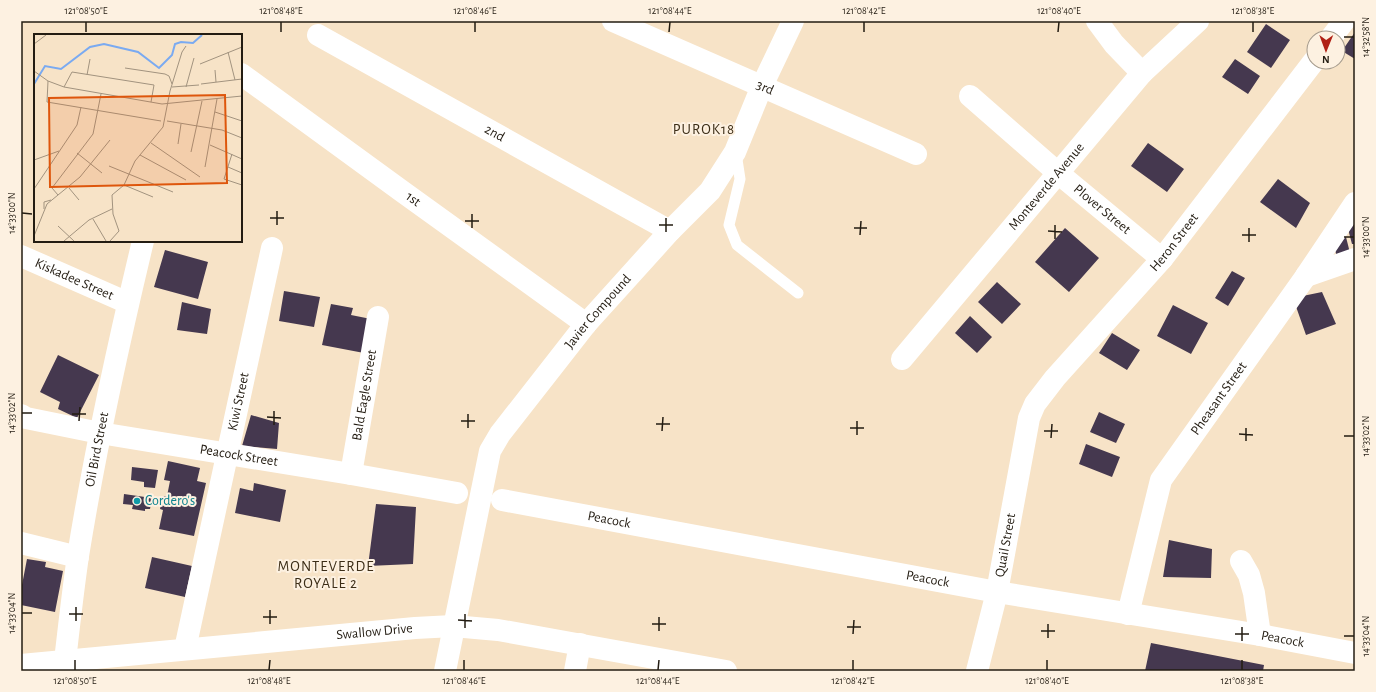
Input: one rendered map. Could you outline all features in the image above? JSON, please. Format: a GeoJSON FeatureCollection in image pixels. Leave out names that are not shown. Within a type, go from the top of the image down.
{"type":"FeatureCollection","features":[{"type":"Feature","properties":{"kind":"street","name":"3rd"},"geometry":{"type":"LineString","coordinates":[[613,21],[916,154]]}},
{"type":"Feature","properties":{"kind":"street","name":"Javier Compound"},"geometry":{"type":"LineString","coordinates":[[445,671],[490,451],[500,434],[586,324],[670,231],[710,191],[736,152],[762,86],[793,21]]}},
{"type":"Feature","properties":{"kind":"street"},"geometry":{"type":"LineString","coordinates":[[1097,21],[1114,44],[1142,74]]}},
{"type":"Feature","properties":{"kind":"street","name":"Monteverde Avenue"},"geometry":{"type":"LineString","coordinates":[[902,359],[1142,74],[1198,21]]}},
{"type":"Feature","properties":{"kind":"street"},"geometry":{"type":"LineString","coordinates":[[1337,30],[1344,21]]}},
{"type":"Feature","properties":{"kind":"street","name":"2nd"},"geometry":{"type":"LineString","coordinates":[[318,35],[670,231]]}},
{"type":"Feature","properties":{"kind":"street","name":"Heron Street"},"geometry":{"type":"LineString","coordinates":[[1029,418],[1035,404],[1055,378],[1162,259],[1307,70]]}},
{"type":"Feature","properties":{"kind":"street","name":"1st"},"geometry":{"type":"LineString","coordinates":[[242,75],[586,324]]}},
{"type":"Feature","properties":{"kind":"street","name":"Plover Street"},"geometry":{"type":"LineString","coordinates":[[970,96],[1058,173],[1162,259]]}},
{"type":"Feature","properties":{"kind":"street","name":"Pheasant Street"},"geometry":{"type":"LineString","coordinates":[[1128,614],[1161,480],[1306,276],[1355,203]]}},
{"type":"Feature","properties":{"kind":"street","name":"Oil Bird Street"},"geometry":{"type":"LineString","coordinates":[[65,661],[78,557],[100,433],[143,242]]}},
{"type":"Feature","properties":{"kind":"street","name":"Kiwi Street"},"geometry":{"type":"LineString","coordinates":[[185,649],[272,248]]}},
{"type":"Feature","properties":{"kind":"street","name":"Kiskadee Street"},"geometry":{"type":"LineString","coordinates":[[21,256],[128,303]]}},
{"type":"Feature","properties":{"kind":"street"},"geometry":{"type":"LineString","coordinates":[[1306,276],[1355,259]]}},
{"type":"Feature","properties":{"kind":"street","name":"Bald Eagle Street"},"geometry":{"type":"LineString","coordinates":[[351,474],[378,317]]}},
{"type":"Feature","properties":{"kind":"street","name":"Peacock Street"},"geometry":{"type":"LineString","coordinates":[[21,416],[100,433],[351,474],[457,494]]}},
{"type":"Feature","properties":{"kind":"street","name":"Quail Street"},"geometry":{"type":"LineString","coordinates":[[977,671],[997,592],[1029,418]]}},
{"type":"Feature","properties":{"kind":"street","name":"Peacock"},"geometry":{"type":"LineString","coordinates":[[502,500],[997,592],[1260,635],[1355,653]]}},
{"type":"Feature","properties":{"kind":"street"},"geometry":{"type":"LineString","coordinates":[[21,544],[78,557]]}},
{"type":"Feature","properties":{"kind":"street"},"geometry":{"type":"LineString","coordinates":[[1242,561],[1249,575],[1254,593],[1260,635]]}},
{"type":"Feature","properties":{"kind":"street","name":"Swallow Drive"},"geometry":{"type":"LineString","coordinates":[[21,665],[415,628],[454,626],[498,630],[726,671]]}},
{"type":"Feature","properties":{"kind":"street"},"geometry":{"type":"LineString","coordinates":[[575,671],[580,644]]}},
{"type":"Feature","properties":{"kind":"lane"},"geometry":{"type":"LineString","coordinates":[[736,152],[740,179],[729,225],[737,245],[798,293]]}},
{"type":"Feature","properties":{"kind":"building"},"geometry":{"type":"Polygon","coordinates":[[[1266,24],[1290,40],[1271,68],[1247,52],[1266,24]]]}},
{"type":"Feature","properties":{"kind":"building"},"geometry":{"type":"Polygon","coordinates":[[[1355,32],[1355,59],[1346,53],[1346,45],[1355,32]]]}},
{"type":"Feature","properties":{"kind":"building"},"geometry":{"type":"Polygon","coordinates":[[[1235,59],[1260,76],[1248,94],[1222,77],[1235,59]]]}},
{"type":"Feature","properties":{"kind":"building"},"geometry":{"type":"Polygon","coordinates":[[[1148,143],[1184,169],[1167,192],[1131,166],[1148,143]]]}},
{"type":"Feature","properties":{"kind":"building"},"geometry":{"type":"Polygon","coordinates":[[[1278,179],[1310,203],[1296,228],[1260,202],[1278,179]]]}},
{"type":"Feature","properties":{"kind":"building"},"geometry":{"type":"Polygon","coordinates":[[[1355,220],[1355,244],[1352,244],[1347,225],[1355,220]]]}},
{"type":"Feature","properties":{"kind":"building"},"geometry":{"type":"Polygon","coordinates":[[[1065,228],[1099,258],[1069,292],[1035,262],[1065,228]]]}},
{"type":"Feature","properties":{"kind":"building"},"geometry":{"type":"Polygon","coordinates":[[[1345,233],[1351,257],[1338,262],[1333,241],[1345,233]]]}},
{"type":"Feature","properties":{"kind":"building"},"geometry":{"type":"Polygon","coordinates":[[[165,250],[208,262],[198,299],[154,287],[165,250]]]}},
{"type":"Feature","properties":{"kind":"building"},"geometry":{"type":"Polygon","coordinates":[[[1232,271],[1245,278],[1228,306],[1215,298],[1232,271]]]}},
{"type":"Feature","properties":{"kind":"building"},"geometry":{"type":"Polygon","coordinates":[[[997,282],[1021,304],[1002,324],[978,302],[997,282]]]}},
{"type":"Feature","properties":{"kind":"building"},"geometry":{"type":"Polygon","coordinates":[[[284,291],[320,297],[314,327],[279,321],[284,291]]]}},
{"type":"Feature","properties":{"kind":"building"},"geometry":{"type":"Polygon","coordinates":[[[1322,292],[1336,324],[1306,335],[1293,298],[1322,292]]]}},
{"type":"Feature","properties":{"kind":"building"},"geometry":{"type":"Polygon","coordinates":[[[182,302],[211,309],[207,334],[177,330],[182,302]]]}},
{"type":"Feature","properties":{"kind":"building"},"geometry":{"type":"Polygon","coordinates":[[[331,304],[353,308],[351,315],[371,319],[364,353],[322,345],[331,304]]]}},
{"type":"Feature","properties":{"kind":"building"},"geometry":{"type":"Polygon","coordinates":[[[1173,305],[1208,323],[1191,354],[1157,336],[1173,305]]]}},
{"type":"Feature","properties":{"kind":"building"},"geometry":{"type":"Polygon","coordinates":[[[970,316],[992,337],[977,353],[955,333],[970,316]]]}},
{"type":"Feature","properties":{"kind":"building"},"geometry":{"type":"Polygon","coordinates":[[[1112,333],[1140,350],[1127,370],[1099,353],[1112,333]]]}},
{"type":"Feature","properties":{"kind":"building"},"geometry":{"type":"Polygon","coordinates":[[[58,355],[99,375],[77,418],[58,409],[60,402],[40,392],[58,355]]]}},
{"type":"Feature","properties":{"kind":"building"},"geometry":{"type":"Polygon","coordinates":[[[1099,412],[1125,424],[1116,443],[1090,432],[1099,412]]]}},
{"type":"Feature","properties":{"kind":"building"},"geometry":{"type":"Polygon","coordinates":[[[251,415],[279,423],[277,449],[242,446],[251,415]]]}},
{"type":"Feature","properties":{"kind":"building"},"geometry":{"type":"Polygon","coordinates":[[[1086,444],[1120,457],[1112,477],[1079,464],[1086,444]]]}},
{"type":"Feature","properties":{"kind":"building"},"geometry":{"type":"Polygon","coordinates":[[[168,461],[200,468],[197,481],[206,483],[194,536],[159,529],[163,510],[160,509],[163,496],[167,496],[170,481],[164,480],[168,461]]]}},
{"type":"Feature","properties":{"kind":"building"},"geometry":{"type":"Polygon","coordinates":[[[132,467],[158,470],[155,488],[144,487],[144,482],[131,480],[132,467]]]}},
{"type":"Feature","properties":{"kind":"building"},"geometry":{"type":"Polygon","coordinates":[[[254,483],[286,490],[280,522],[235,513],[240,488],[253,491],[254,483]]]}},
{"type":"Feature","properties":{"kind":"building","name":"Cordero's"},"geometry":{"type":"Polygon","coordinates":[[[124,494],[152,498],[150,509],[145,509],[145,511],[132,509],[133,505],[123,504],[124,494]]]}},
{"type":"Feature","properties":{"kind":"building"},"geometry":{"type":"Polygon","coordinates":[[[376,504],[416,507],[413,564],[368,566],[376,504]]]}},
{"type":"Feature","properties":{"kind":"building"},"geometry":{"type":"Polygon","coordinates":[[[1169,540],[1212,549],[1211,578],[1163,577],[1169,540]]]}},
{"type":"Feature","properties":{"kind":"building"},"geometry":{"type":"Polygon","coordinates":[[[152,557],[192,566],[185,597],[145,588],[152,557]]]}},
{"type":"Feature","properties":{"kind":"building"},"geometry":{"type":"Polygon","coordinates":[[[27,559],[46,562],[45,567],[63,571],[55,612],[21,605],[21,590],[27,559]]]}},
{"type":"Feature","properties":{"kind":"building"},"geometry":{"type":"Polygon","coordinates":[[[1151,643],[1264,665],[1263,671],[1145,671],[1151,643]]]}},
{"type":"Feature","properties":{"kind":"place","name":"Cordero's"},"geometry":{"type":"Point","coordinates":[137,501]}},
{"type":"Feature","properties":{"kind":"district","name":"PUROK18"},"geometry":{"type":"Point","coordinates":[704,129]}},
{"type":"Feature","properties":{"kind":"district","name":"MONTEVERDE ROYALE 2"},"geometry":{"type":"Point","coordinates":[326,574]}}]}
